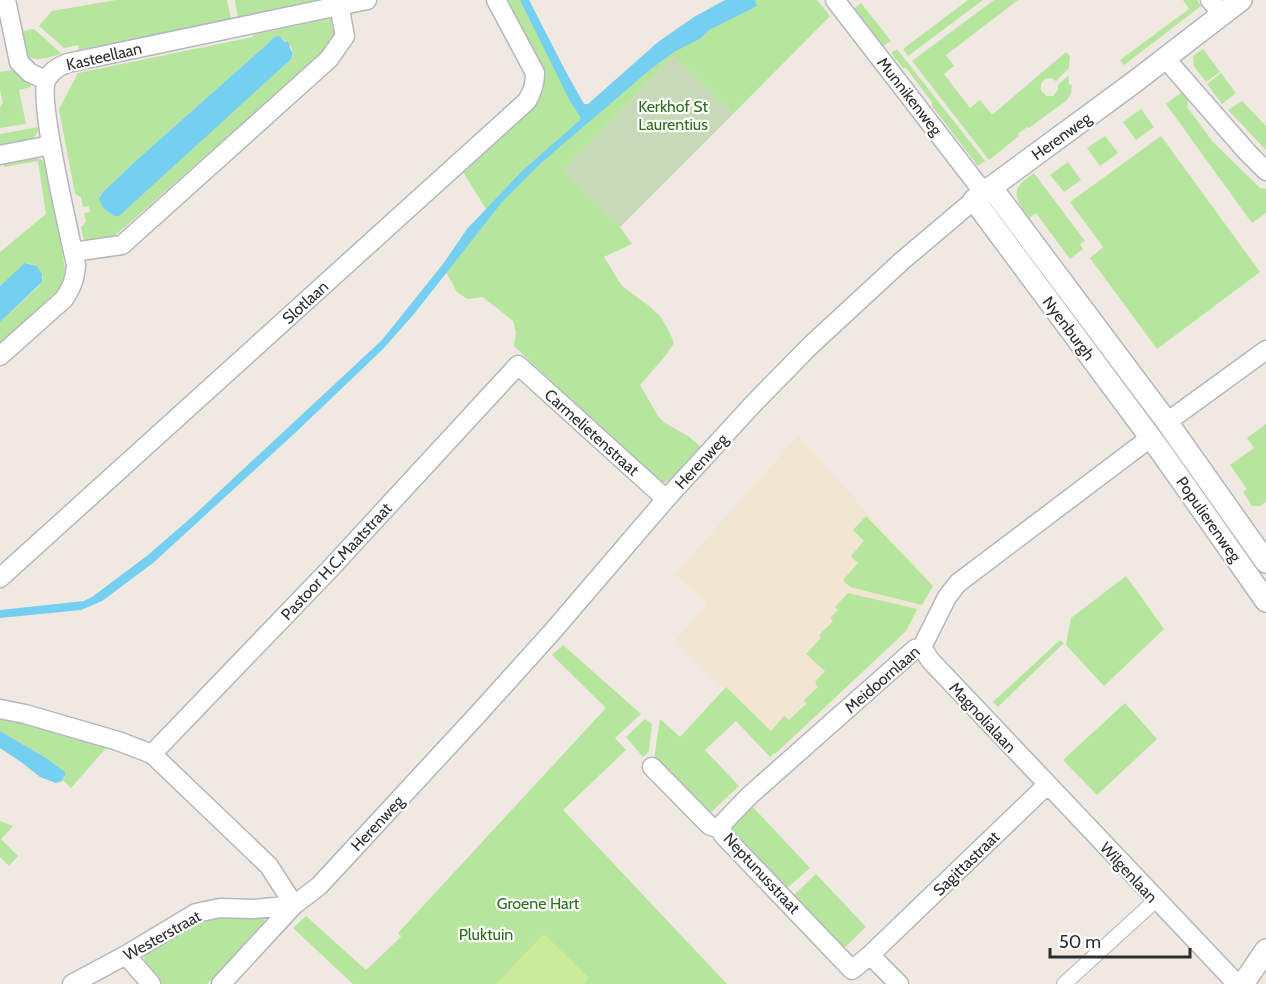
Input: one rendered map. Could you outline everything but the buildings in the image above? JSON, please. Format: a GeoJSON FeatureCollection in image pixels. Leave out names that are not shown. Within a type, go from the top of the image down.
{"type":"FeatureCollection","features":[{"type":"Feature","properties":{"kind":"street"},"geometry":{"type":"LineString","coordinates":[[6,0],[19,62],[30,74],[46,80]]}},
{"type":"Feature","properties":{"kind":"street","name":"Kasteellaan"},"geometry":{"type":"LineString","coordinates":[[0,356],[64,299],[72,288],[75,278],[76,265],[51,145],[44,90],[46,80],[53,72],[61,65],[70,62],[367,0]]}},
{"type":"Feature","properties":{"kind":"street","name":"Slotlaan"},"geometry":{"type":"LineString","coordinates":[[0,578],[527,101],[535,85],[535,73],[496,0]]}},
{"type":"Feature","properties":{"kind":"street","name":"Munnikenweg"},"geometry":{"type":"LineString","coordinates":[[835,0],[966,168],[983,194]]}},
{"type":"Feature","properties":{"kind":"street","name":"Herenweg"},"geometry":{"type":"LineString","coordinates":[[221,984],[294,905],[319,886],[479,713],[666,499],[811,345],[903,260],[983,194],[1165,58],[1216,7],[1241,0]]}},
{"type":"Feature","properties":{"kind":"street"},"geometry":{"type":"LineString","coordinates":[[73,252],[122,245],[329,59],[345,36],[339,5]]}},
{"type":"Feature","properties":{"kind":"street"},"geometry":{"type":"LineString","coordinates":[[1165,58],[1266,171]]}},
{"type":"Feature","properties":{"kind":"street"},"geometry":{"type":"LineString","coordinates":[[0,155],[51,145]]}},
{"type":"Feature","properties":{"kind":"street","name":"Nyenburgh"},"geometry":{"type":"LineString","coordinates":[[983,194],[1167,422]]}},
{"type":"Feature","properties":{"kind":"street","name":"Nyenburgh"},"geometry":{"type":"LineString","coordinates":[[983,194],[1150,438]]}},
{"type":"Feature","properties":{"kind":"street"},"geometry":{"type":"LineString","coordinates":[[1150,438],[1167,422],[1266,350]]}},
{"type":"Feature","properties":{"kind":"street","name":"Carmelietenstraat"},"geometry":{"type":"LineString","coordinates":[[518,365],[666,499]]}},
{"type":"Feature","properties":{"kind":"street","name":"Pastoor H.C.Maatstraat"},"geometry":{"type":"LineString","coordinates":[[152,754],[329,570],[518,365]]}},
{"type":"Feature","properties":{"kind":"street","name":"Populierenweg"},"geometry":{"type":"LineString","coordinates":[[1167,422],[1259,539],[1266,562]]}},
{"type":"Feature","properties":{"kind":"street","name":"Populierenweg"},"geometry":{"type":"LineString","coordinates":[[1150,438],[1266,601]]}},
{"type":"Feature","properties":{"kind":"street","name":"Meidoornlaan"},"geometry":{"type":"LineString","coordinates":[[722,830],[723,823],[749,796],[915,649],[922,647],[947,597],[958,583],[1150,438]]}},
{"type":"Feature","properties":{"kind":"street","name":"Magnolialaan"},"geometry":{"type":"LineString","coordinates":[[922,647],[930,660],[1047,785]]}},
{"type":"Feature","properties":{"kind":"street"},"geometry":{"type":"LineString","coordinates":[[0,709],[118,741],[152,754],[269,866],[294,905]]}},
{"type":"Feature","properties":{"kind":"street","name":"Neptunusstraat"},"geometry":{"type":"LineString","coordinates":[[652,766],[709,825],[722,830],[723,835],[852,970],[884,941]]}},
{"type":"Feature","properties":{"kind":"street","name":"Wilgenlaan"},"geometry":{"type":"LineString","coordinates":[[1047,785],[1237,984]]}},
{"type":"Feature","properties":{"kind":"street","name":"Sagittastraat"},"geometry":{"type":"LineString","coordinates":[[884,941],[1047,785]]}},
{"type":"Feature","properties":{"kind":"street"},"geometry":{"type":"LineString","coordinates":[[1064,984],[1156,900]]}},
{"type":"Feature","properties":{"kind":"street","name":"Westerstraat"},"geometry":{"type":"LineString","coordinates":[[72,984],[196,913],[220,908],[254,909],[294,905]]}},
{"type":"Feature","properties":{"kind":"street"},"geometry":{"type":"LineString","coordinates":[[1243,984],[1266,950]]}},
{"type":"Feature","properties":{"kind":"street"},"geometry":{"type":"LineString","coordinates":[[126,955],[151,984]]}},
{"type":"Feature","properties":{"kind":"street"},"geometry":{"type":"LineString","coordinates":[[870,955],[899,984]]}},
{"type":"Feature","properties":{"kind":"shaded area"},"geometry":{"type":"Polygon","coordinates":[[[798,436],[933,585],[907,632],[784,748],[676,640],[708,603],[675,574],[798,436]]]}},
{"type":"Feature","properties":{"kind":"green space"},"geometry":{"type":"Polygon","coordinates":[[[116,0],[227,0],[231,19],[79,50],[78,45],[64,48],[39,26],[52,11],[116,0]]]}},
{"type":"Feature","properties":{"kind":"green space"},"geometry":{"type":"Polygon","coordinates":[[[235,0],[323,0],[238,18],[235,0]]]}},
{"type":"Feature","properties":{"kind":"green space"},"geometry":{"type":"Polygon","coordinates":[[[505,0],[523,0],[584,118],[731,0],[817,0],[830,16],[733,114],[673,56],[564,170],[620,227],[632,244],[604,257],[622,286],[660,316],[674,343],[640,385],[658,416],[701,447],[672,479],[662,483],[514,346],[516,332],[513,321],[483,297],[467,299],[457,292],[446,272],[491,215],[463,172],[537,104],[544,89],[544,78],[536,56],[505,0]]]}},
{"type":"Feature","properties":{"kind":"green space"},"geometry":{"type":"Polygon","coordinates":[[[968,0],[983,0],[908,56],[903,49],[968,0]]]}},
{"type":"Feature","properties":{"kind":"green space"},"geometry":{"type":"Polygon","coordinates":[[[994,0],[1018,0],[946,55],[954,66],[944,74],[970,108],[980,100],[992,115],[1066,52],[1070,56],[1069,68],[1056,81],[1051,78],[1044,80],[1041,90],[1046,96],[1053,96],[1058,90],[1058,85],[1069,75],[1069,84],[1072,85],[1067,100],[1029,128],[1027,127],[989,160],[912,61],[994,0]]]}},
{"type":"Feature","properties":{"kind":"green space"},"geometry":{"type":"Polygon","coordinates":[[[1183,0],[1197,0],[1201,6],[1124,65],[1120,60],[1189,9],[1183,0]]]}},
{"type":"Feature","properties":{"kind":"green space"},"geometry":{"type":"Polygon","coordinates":[[[861,3],[891,41],[882,47],[852,10],[861,3]]]}},
{"type":"Feature","properties":{"kind":"green space"},"geometry":{"type":"Polygon","coordinates":[[[332,18],[337,36],[334,43],[118,233],[113,237],[85,246],[81,227],[86,222],[84,213],[90,212],[89,206],[83,207],[81,197],[75,194],[59,109],[78,73],[253,37],[253,35],[332,18]],[[275,37],[100,195],[104,209],[114,216],[293,56],[287,41],[275,37]]]}},
{"type":"Feature","properties":{"kind":"green space"},"geometry":{"type":"Polygon","coordinates":[[[34,29],[62,54],[42,59],[27,56],[23,50],[19,32],[34,29]]]}},
{"type":"Feature","properties":{"kind":"green space"},"geometry":{"type":"Polygon","coordinates":[[[897,49],[985,161],[978,166],[906,68],[903,68],[891,53],[897,49]]]}},
{"type":"Feature","properties":{"kind":"green space"},"geometry":{"type":"Polygon","coordinates":[[[1203,49],[1220,72],[1206,82],[1194,66],[1193,56],[1203,49]]]}},
{"type":"Feature","properties":{"kind":"green space","name":"Kerkhof St Laurentius"},"geometry":{"type":"Polygon","coordinates":[[[673,56],[733,114],[620,227],[564,170],[673,56]]]}},
{"type":"Feature","properties":{"kind":"green space"},"geometry":{"type":"Polygon","coordinates":[[[18,69],[31,84],[31,87],[19,90],[26,124],[0,128],[0,107],[3,103],[0,72],[18,69]]]}},
{"type":"Feature","properties":{"kind":"green space"},"geometry":{"type":"Polygon","coordinates":[[[1221,73],[1236,93],[1222,104],[1207,84],[1221,73]]]}},
{"type":"Feature","properties":{"kind":"green space"},"geometry":{"type":"Polygon","coordinates":[[[1182,92],[1188,100],[1187,107],[1213,142],[1260,188],[1266,189],[1266,213],[1252,223],[1166,104],[1182,92]]]}},
{"type":"Feature","properties":{"kind":"green space"},"geometry":{"type":"Polygon","coordinates":[[[1242,101],[1266,126],[1266,150],[1228,110],[1242,101]]]}},
{"type":"Feature","properties":{"kind":"green space"},"geometry":{"type":"Polygon","coordinates":[[[1141,109],[1154,127],[1136,140],[1123,122],[1141,109]]]}},
{"type":"Feature","properties":{"kind":"green space"},"geometry":{"type":"Polygon","coordinates":[[[39,127],[37,133],[29,141],[0,148],[0,134],[39,127]]]}},
{"type":"Feature","properties":{"kind":"green space"},"geometry":{"type":"Polygon","coordinates":[[[1105,136],[1118,153],[1100,166],[1087,148],[1105,136]]]}},
{"type":"Feature","properties":{"kind":"green space"},"geometry":{"type":"Polygon","coordinates":[[[1161,136],[1260,272],[1157,349],[1090,258],[1103,247],[1070,202],[1161,136]]]}},
{"type":"Feature","properties":{"kind":"green space"},"geometry":{"type":"Polygon","coordinates":[[[34,157],[42,160],[48,168],[65,269],[62,284],[54,297],[0,345],[0,322],[40,285],[43,277],[37,266],[27,263],[0,286],[0,252],[46,214],[38,161],[4,167],[3,161],[34,157]]]}},
{"type":"Feature","properties":{"kind":"green space"},"geometry":{"type":"Polygon","coordinates":[[[1068,162],[1081,180],[1064,192],[1050,175],[1068,162]]]}},
{"type":"Feature","properties":{"kind":"green space"},"geometry":{"type":"Polygon","coordinates":[[[1034,173],[1085,241],[1080,244],[1083,249],[1070,259],[1036,213],[1029,218],[1017,198],[1018,188],[1034,173]]]}},
{"type":"Feature","properties":{"kind":"green space"},"geometry":{"type":"Polygon","coordinates":[[[1266,424],[1266,502],[1260,506],[1252,506],[1243,492],[1247,489],[1230,465],[1254,448],[1247,438],[1266,424]]]}},
{"type":"Feature","properties":{"kind":"green space"},"geometry":{"type":"Polygon","coordinates":[[[866,516],[933,586],[922,605],[850,587],[843,580],[858,563],[851,556],[864,541],[853,530],[866,516]]]}},
{"type":"Feature","properties":{"kind":"green space"},"geometry":{"type":"Polygon","coordinates":[[[1126,576],[1164,629],[1104,686],[1066,645],[1071,618],[1126,576]]]}},
{"type":"Feature","properties":{"kind":"green space"},"geometry":{"type":"Polygon","coordinates":[[[848,593],[917,609],[906,631],[775,754],[770,757],[736,721],[705,750],[739,786],[708,815],[654,759],[660,719],[680,737],[726,687],[771,731],[784,716],[789,720],[806,704],[804,700],[818,687],[815,682],[825,671],[806,654],[821,638],[819,635],[833,621],[830,618],[838,610],[835,607],[848,593]]]}},
{"type":"Feature","properties":{"kind":"green space"},"geometry":{"type":"Polygon","coordinates":[[[1060,640],[1064,643],[998,707],[993,702],[1060,640]]]}},
{"type":"Feature","properties":{"kind":"green space","name":"Groene Hart"},"geometry":{"type":"Polygon","coordinates":[[[563,645],[641,714],[615,738],[626,750],[563,810],[727,984],[353,984],[293,928],[306,916],[366,970],[401,937],[398,933],[606,708],[552,655],[563,645]]]}},
{"type":"Feature","properties":{"kind":"green space"},"geometry":{"type":"Polygon","coordinates":[[[1125,703],[1157,739],[1097,795],[1063,760],[1125,703]]]}},
{"type":"Feature","properties":{"kind":"green space"},"geometry":{"type":"Polygon","coordinates":[[[0,716],[107,747],[71,788],[63,780],[64,772],[46,758],[0,731],[0,716]]]}},
{"type":"Feature","properties":{"kind":"green space"},"geometry":{"type":"Polygon","coordinates":[[[645,719],[652,724],[649,751],[643,757],[626,737],[645,719]]]}},
{"type":"Feature","properties":{"kind":"green space"},"geometry":{"type":"Polygon","coordinates":[[[750,804],[810,868],[786,889],[734,833],[732,825],[750,804]]]}},
{"type":"Feature","properties":{"kind":"green space"},"geometry":{"type":"Polygon","coordinates":[[[0,821],[13,826],[1,839],[18,856],[9,866],[0,857],[0,821]]]}},
{"type":"Feature","properties":{"kind":"green space"},"geometry":{"type":"Polygon","coordinates":[[[816,874],[866,927],[843,949],[793,896],[816,874]]]}},
{"type":"Feature","properties":{"kind":"green space"},"geometry":{"type":"Polygon","coordinates":[[[229,915],[259,917],[263,918],[266,924],[207,984],[159,984],[150,974],[144,959],[145,954],[192,923],[229,915]]]}},
{"type":"Feature","properties":{"kind":"green space"},"geometry":{"type":"Polygon","coordinates":[[[544,934],[589,978],[584,984],[496,984],[544,934]]]}},
{"type":"Feature","properties":{"kind":"water"},"geometry":{"type":"Polygon","coordinates":[[[520,0],[529,0],[584,104],[588,104],[658,42],[694,17],[725,0],[755,0],[757,6],[709,30],[701,38],[674,52],[652,68],[541,163],[502,202],[414,314],[383,349],[153,563],[102,601],[81,610],[0,618],[0,610],[84,601],[148,555],[382,340],[443,264],[467,229],[522,171],[579,121],[581,118],[570,101],[520,0]]]}},
{"type":"Feature","properties":{"kind":"water"},"geometry":{"type":"Polygon","coordinates":[[[279,36],[290,45],[293,54],[291,59],[119,216],[114,216],[104,209],[99,199],[102,193],[275,37],[279,36]]]}},
{"type":"Feature","properties":{"kind":"water"},"geometry":{"type":"Polygon","coordinates":[[[25,263],[37,266],[42,274],[42,282],[0,322],[0,286],[25,263]]]}},
{"type":"Feature","properties":{"kind":"water"},"geometry":{"type":"Polygon","coordinates":[[[0,731],[65,772],[62,781],[56,783],[40,777],[0,748],[0,731]]]}},
{"type":"Feature","properties":{"kind":"park label","name":"Pluktuin"},"geometry":{"type":"Point","coordinates":[486,934]}}]}
